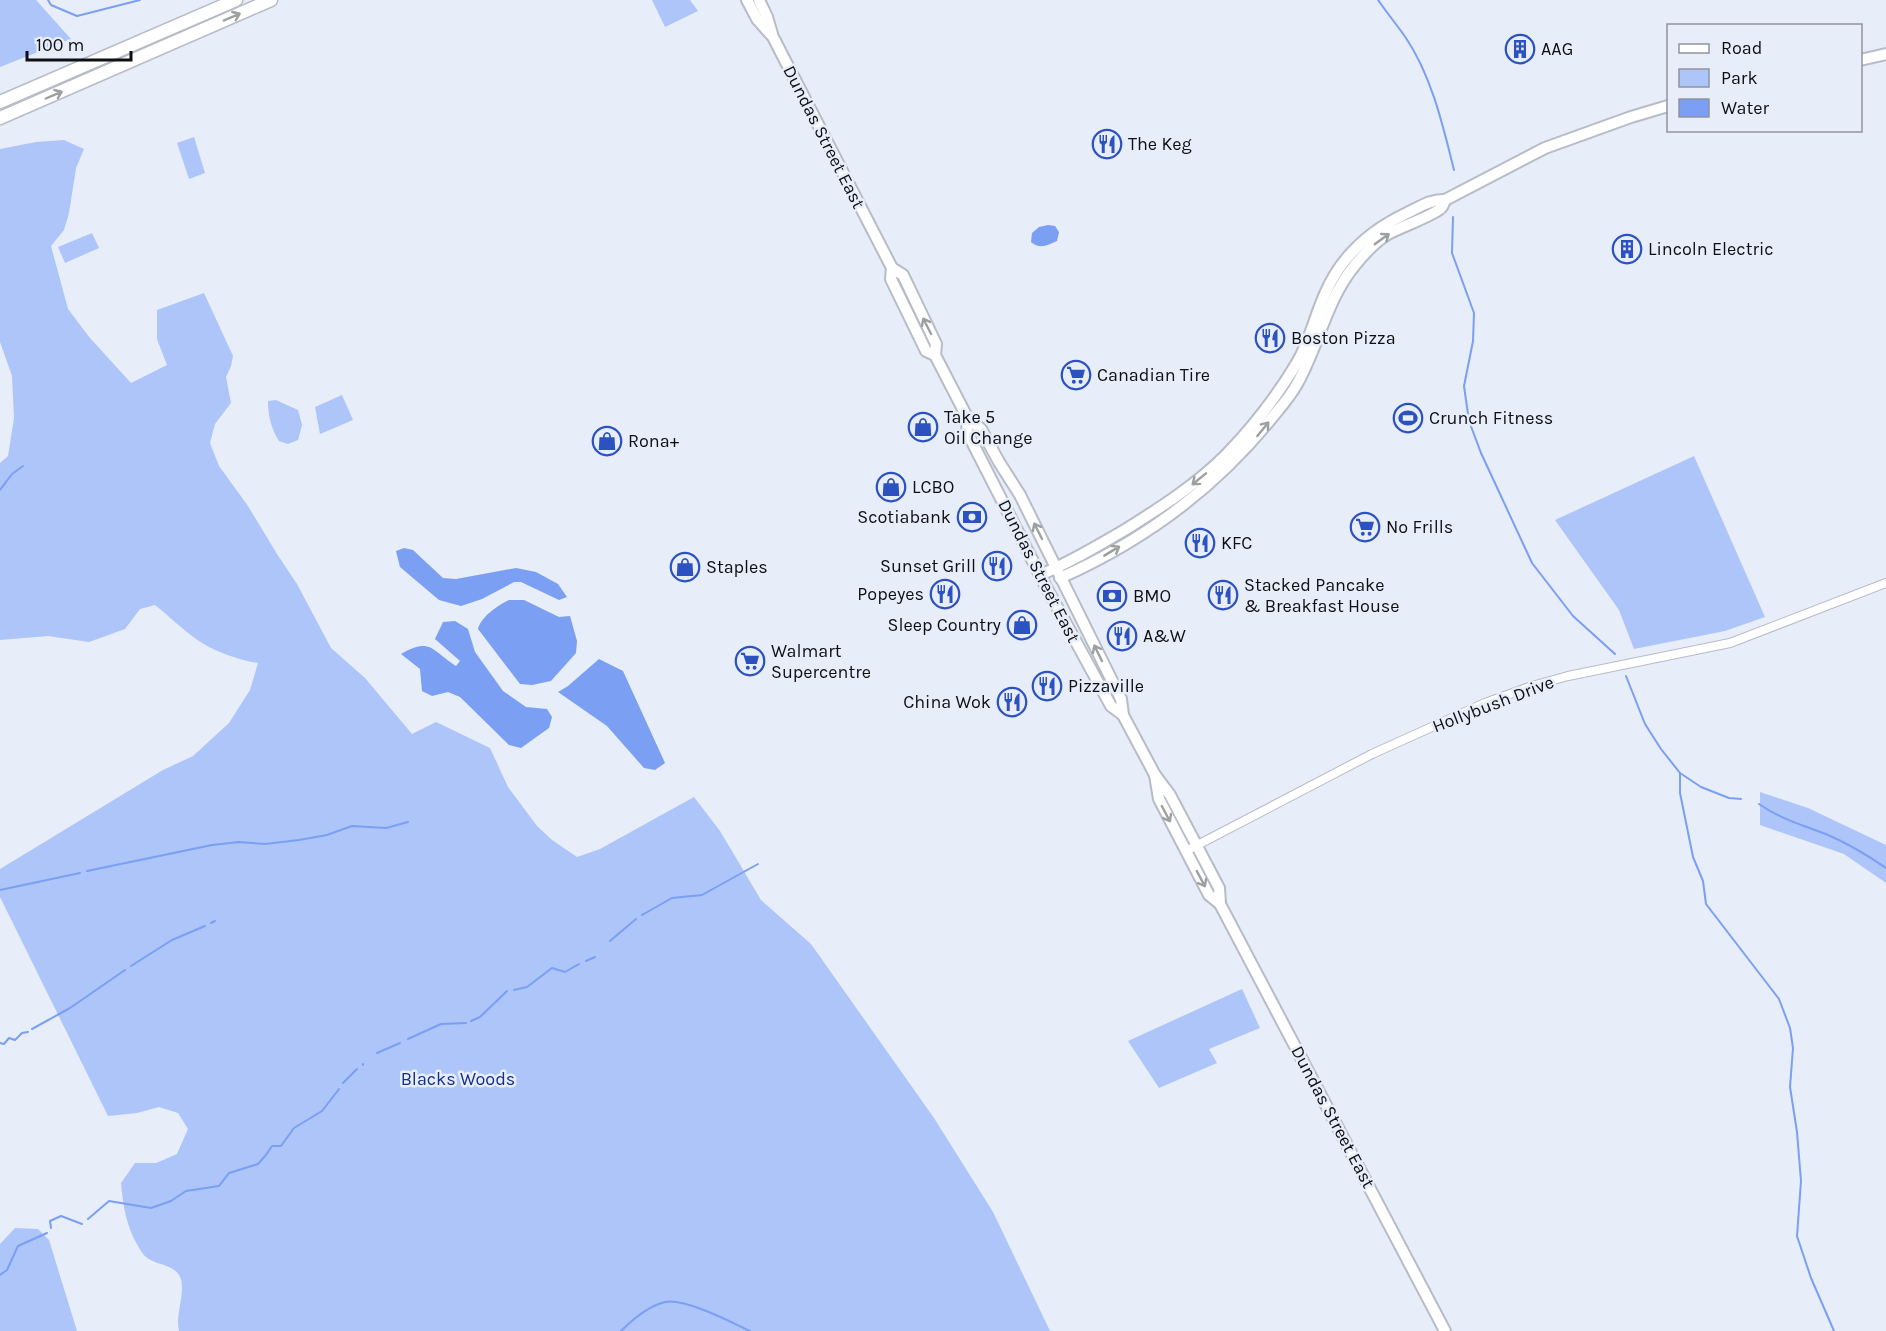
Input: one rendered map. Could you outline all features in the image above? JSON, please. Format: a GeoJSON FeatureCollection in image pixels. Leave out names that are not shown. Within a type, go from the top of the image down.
{"type":"FeatureCollection","features":[{"type":"Feature","properties":{"kind":"highway"},"geometry":{"type":"LineString","coordinates":[[0,102],[236,0]]}},
{"type":"Feature","properties":{"kind":"highway"},"geometry":{"type":"LineString","coordinates":[[0,118],[271,0]]}},
{"type":"Feature","properties":{"kind":"main road","name":"Dundas Street East"},"geometry":{"type":"LineString","coordinates":[[747,0],[757,19],[773,37]]}},
{"type":"Feature","properties":{"kind":"main road","name":"Dundas Street East"},"geometry":{"type":"LineString","coordinates":[[759,0],[773,37],[892,268],[903,275],[936,344],[935,355],[968,419],[981,429],[1020,495],[1051,555],[1121,699],[1123,715],[1155,775],[1170,795],[1219,888],[1220,904]]}},
{"type":"Feature","properties":{"kind":"main road"},"geometry":{"type":"LineString","coordinates":[[1862,60],[1886,54]]}},
{"type":"Feature","properties":{"kind":"main road"},"geometry":{"type":"LineString","coordinates":[[1040,574],[1058,573],[1113,551],[1179,508],[1209,485],[1241,454],[1296,386],[1317,344],[1335,296],[1353,259],[1408,219],[1440,209],[1445,200],[1545,148],[1667,106]]}},
{"type":"Feature","properties":{"kind":"main road","name":"Dundas Street East"},"geometry":{"type":"LineString","coordinates":[[968,419],[967,432],[1040,574],[1111,706],[1123,715]]}},
{"type":"Feature","properties":{"kind":"main road","name":"Dundas Street East"},"geometry":{"type":"LineString","coordinates":[[1155,775],[1159,799],[1186,851],[1209,895],[1220,904],[1445,1331]]}},
{"type":"Feature","properties":{"kind":"street","name":"Hollybush Drive"},"geometry":{"type":"LineString","coordinates":[[1186,851],[1372,754],[1485,703],[1532,686],[1603,668],[1730,643],[1886,583]]}},
{"type":"Feature","properties":{"kind":"green space"},"geometry":{"type":"Polygon","coordinates":[[[0,0],[36,0],[71,39],[0,67],[0,0]]]}},
{"type":"Feature","properties":{"kind":"green space"},"geometry":{"type":"Polygon","coordinates":[[[652,0],[690,0],[698,11],[665,27],[652,0]]]}},
{"type":"Feature","properties":{"kind":"green space"},"geometry":{"type":"Polygon","coordinates":[[[194,137],[205,173],[189,179],[177,143],[194,137]]]}},
{"type":"Feature","properties":{"kind":"green space","name":"Blacks Woods"},"geometry":{"type":"Polygon","coordinates":[[[64,140],[84,149],[76,168],[64,230],[51,246],[68,309],[90,338],[131,383],[167,365],[157,339],[157,310],[204,293],[233,356],[226,377],[231,403],[215,424],[210,443],[219,466],[248,506],[297,584],[331,648],[365,678],[412,734],[436,722],[490,748],[508,787],[537,826],[552,840],[577,857],[600,849],[694,797],[720,831],[761,900],[811,944],[934,1118],[993,1212],[1050,1331],[179,1331],[181,1279],[175,1270],[150,1260],[141,1250],[128,1223],[121,1183],[135,1163],[156,1163],[177,1154],[188,1129],[178,1113],[159,1107],[137,1113],[108,1116],[0,897],[0,869],[163,770],[193,756],[229,723],[250,690],[258,663],[242,660],[210,647],[186,631],[155,605],[140,609],[125,629],[89,642],[48,636],[0,640],[0,463],[8,456],[14,418],[12,376],[0,342],[0,149],[36,142],[64,140]]]}},
{"type":"Feature","properties":{"kind":"green space"},"geometry":{"type":"Polygon","coordinates":[[[92,233],[99,248],[65,263],[58,247],[92,233]]]}},
{"type":"Feature","properties":{"kind":"green space"},"geometry":{"type":"Polygon","coordinates":[[[342,395],[353,420],[320,434],[315,407],[342,395]]]}},
{"type":"Feature","properties":{"kind":"green space"},"geometry":{"type":"Polygon","coordinates":[[[276,400],[298,410],[302,425],[298,440],[288,444],[279,441],[276,436],[270,422],[268,401],[276,400]]]}},
{"type":"Feature","properties":{"kind":"green space"},"geometry":{"type":"Polygon","coordinates":[[[1694,456],[1765,617],[1725,631],[1634,649],[1619,610],[1555,520],[1694,456]]]}},
{"type":"Feature","properties":{"kind":"green space"},"geometry":{"type":"Polygon","coordinates":[[[1760,792],[1808,808],[1886,845],[1886,883],[1844,854],[1760,825],[1760,792]]]}},
{"type":"Feature","properties":{"kind":"green space"},"geometry":{"type":"Polygon","coordinates":[[[1242,989],[1260,1028],[1209,1049],[1217,1063],[1159,1088],[1128,1041],[1242,989]]]}},
{"type":"Feature","properties":{"kind":"green space"},"geometry":{"type":"Polygon","coordinates":[[[15,1228],[38,1229],[49,1240],[77,1331],[0,1331],[0,1244],[15,1228]]]}},
{"type":"Feature","properties":{"kind":"water"},"geometry":{"type":"Polygon","coordinates":[[[1055,226],[1059,232],[1057,241],[1041,246],[1031,242],[1032,233],[1039,227],[1055,226]]]}},
{"type":"Feature","properties":{"kind":"water"},"geometry":{"type":"Polygon","coordinates":[[[404,548],[413,550],[443,578],[456,579],[516,568],[536,572],[558,584],[567,597],[559,600],[521,582],[514,582],[482,599],[461,606],[439,600],[400,567],[396,551],[404,548]]]}},
{"type":"Feature","properties":{"kind":"water"},"geometry":{"type":"Polygon","coordinates":[[[509,600],[524,600],[559,617],[570,616],[577,641],[576,653],[551,681],[532,685],[520,684],[478,629],[486,616],[509,600]]]}},
{"type":"Feature","properties":{"kind":"water"},"geometry":{"type":"Polygon","coordinates":[[[455,621],[468,629],[475,652],[503,691],[526,707],[547,709],[552,717],[549,728],[521,748],[509,745],[460,697],[448,692],[432,696],[422,691],[420,669],[401,654],[419,646],[425,646],[456,666],[460,661],[435,639],[443,622],[455,621]]]}},
{"type":"Feature","properties":{"kind":"water"},"geometry":{"type":"Polygon","coordinates":[[[599,659],[623,671],[665,763],[655,770],[644,768],[607,726],[558,692],[599,659]]]}},
{"type":"Feature","properties":{"kind":"waterway"},"geometry":{"type":"LineString","coordinates":[[48,0],[51,5],[77,16],[140,0]]}},
{"type":"Feature","properties":{"kind":"waterway"},"geometry":{"type":"LineString","coordinates":[[1378,0],[1406,38],[1423,69],[1436,102],[1454,170]]}},
{"type":"Feature","properties":{"kind":"waterway"},"geometry":{"type":"LineString","coordinates":[[1453,217],[1452,253],[1474,313],[1473,341],[1464,386],[1469,421],[1481,453],[1532,563],[1573,616],[1615,654]]}},
{"type":"Feature","properties":{"kind":"waterway"},"geometry":{"type":"LineString","coordinates":[[0,490],[12,474],[23,466]]}},
{"type":"Feature","properties":{"kind":"waterway"},"geometry":{"type":"LineString","coordinates":[[1626,676],[1645,724],[1680,773],[1701,787],[1729,798],[1741,799]]}},
{"type":"Feature","properties":{"kind":"waterway"},"geometry":{"type":"LineString","coordinates":[[1680,773],[1680,793],[1693,857],[1703,881],[1706,904],[1779,999],[1790,1028],[1793,1048],[1790,1087],[1801,1181],[1797,1236],[1811,1278],[1834,1331]]}},
{"type":"Feature","properties":{"kind":"waterway"},"geometry":{"type":"LineString","coordinates":[[1759,804],[1784,818],[1843,842],[1886,868]]}},
{"type":"Feature","properties":{"kind":"waterway"},"geometry":{"type":"LineString","coordinates":[[87,871],[212,845],[239,842],[265,844],[327,835],[352,826],[386,828],[408,822]]}},
{"type":"Feature","properties":{"kind":"waterway"},"geometry":{"type":"LineString","coordinates":[[642,915],[672,898],[702,895],[758,864]]}},
{"type":"Feature","properties":{"kind":"waterway"},"geometry":{"type":"LineString","coordinates":[[0,890],[80,873]]}},
{"type":"Feature","properties":{"kind":"waterway"},"geometry":{"type":"LineString","coordinates":[[610,941],[636,919]]}},
{"type":"Feature","properties":{"kind":"waterway"},"geometry":{"type":"LineString","coordinates":[[211,923],[215,921]]}},
{"type":"Feature","properties":{"kind":"waterway"},"geometry":{"type":"LineString","coordinates":[[131,966],[172,940],[205,926]]}},
{"type":"Feature","properties":{"kind":"waterway"},"geometry":{"type":"LineString","coordinates":[[586,961],[595,957]]}},
{"type":"Feature","properties":{"kind":"waterway"},"geometry":{"type":"LineString","coordinates":[[514,990],[527,987],[552,968],[565,972],[579,964]]}},
{"type":"Feature","properties":{"kind":"waterway"},"geometry":{"type":"LineString","coordinates":[[32,1029],[70,1008],[125,970]]}},
{"type":"Feature","properties":{"kind":"waterway"},"geometry":{"type":"LineString","coordinates":[[471,1021],[480,1017],[507,991]]}},
{"type":"Feature","properties":{"kind":"waterway"},"geometry":{"type":"LineString","coordinates":[[408,1039],[441,1024],[466,1023]]}},
{"type":"Feature","properties":{"kind":"waterway"},"geometry":{"type":"LineString","coordinates":[[0,1043],[4,1044],[9,1038],[15,1040],[22,1033],[28,1032]]}},
{"type":"Feature","properties":{"kind":"waterway"},"geometry":{"type":"LineString","coordinates":[[377,1053],[400,1043]]}},
{"type":"Feature","properties":{"kind":"waterway"},"geometry":{"type":"LineString","coordinates":[[343,1083],[357,1069]]}},
{"type":"Feature","properties":{"kind":"waterway"},"geometry":{"type":"LineString","coordinates":[[88,1219],[109,1201],[151,1208],[171,1201],[186,1191],[219,1186],[229,1173],[258,1164],[272,1146],[281,1146],[294,1128],[322,1111],[339,1089]]}},
{"type":"Feature","properties":{"kind":"waterway"},"geometry":{"type":"LineString","coordinates":[[51,1228],[50,1221],[61,1216],[82,1224]]}},
{"type":"Feature","properties":{"kind":"waterway"},"geometry":{"type":"LineString","coordinates":[[0,1275],[7,1270],[18,1246],[47,1233]]}},
{"type":"Feature","properties":{"kind":"waterway"},"geometry":{"type":"LineString","coordinates":[[621,1331],[647,1310],[665,1302],[684,1304],[708,1312],[750,1331]]}},
{"type":"Feature","properties":{"kind":"place","name":"AAG"},"geometry":{"type":"Point","coordinates":[1520,49]}},
{"type":"Feature","properties":{"kind":"place","name":"The Keg"},"geometry":{"type":"Point","coordinates":[1107,144]}},
{"type":"Feature","properties":{"kind":"place","name":"Lincoln Electric"},"geometry":{"type":"Point","coordinates":[1627,249]}},
{"type":"Feature","properties":{"kind":"place","name":"Boston Pizza"},"geometry":{"type":"Point","coordinates":[1270,338]}},
{"type":"Feature","properties":{"kind":"place","name":"Canadian Tire"},"geometry":{"type":"Point","coordinates":[1076,375]}},
{"type":"Feature","properties":{"kind":"place","name":"Crunch Fitness"},"geometry":{"type":"Point","coordinates":[1408,418]}},
{"type":"Feature","properties":{"kind":"place","name":"Take 5 Oil Change"},"geometry":{"type":"Point","coordinates":[923,427]}},
{"type":"Feature","properties":{"kind":"place","name":"Rona+"},"geometry":{"type":"Point","coordinates":[607,441]}},
{"type":"Feature","properties":{"kind":"place","name":"LCBO"},"geometry":{"type":"Point","coordinates":[891,487]}},
{"type":"Feature","properties":{"kind":"place","name":"Scotiabank"},"geometry":{"type":"Point","coordinates":[972,517]}},
{"type":"Feature","properties":{"kind":"place","name":"No Frills"},"geometry":{"type":"Point","coordinates":[1365,527]}},
{"type":"Feature","properties":{"kind":"place","name":"KFC"},"geometry":{"type":"Point","coordinates":[1200,543]}},
{"type":"Feature","properties":{"kind":"place","name":"Sunset Grill"},"geometry":{"type":"Point","coordinates":[997,566]}},
{"type":"Feature","properties":{"kind":"place","name":"Staples"},"geometry":{"type":"Point","coordinates":[685,567]}},
{"type":"Feature","properties":{"kind":"place","name":"Popeyes"},"geometry":{"type":"Point","coordinates":[945,594]}},
{"type":"Feature","properties":{"kind":"place","name":"Stacked Pancake & Breakfast House"},"geometry":{"type":"Point","coordinates":[1223,595]}},
{"type":"Feature","properties":{"kind":"place","name":"BMO"},"geometry":{"type":"Point","coordinates":[1112,596]}},
{"type":"Feature","properties":{"kind":"place","name":"Sleep Country"},"geometry":{"type":"Point","coordinates":[1022,625]}},
{"type":"Feature","properties":{"kind":"place","name":"A&W"},"geometry":{"type":"Point","coordinates":[1122,636]}},
{"type":"Feature","properties":{"kind":"place","name":"Walmart Supercentre"},"geometry":{"type":"Point","coordinates":[750,661]}},
{"type":"Feature","properties":{"kind":"place","name":"Pizzaville"},"geometry":{"type":"Point","coordinates":[1047,686]}},
{"type":"Feature","properties":{"kind":"place","name":"China Wok"},"geometry":{"type":"Point","coordinates":[1012,702]}}]}
